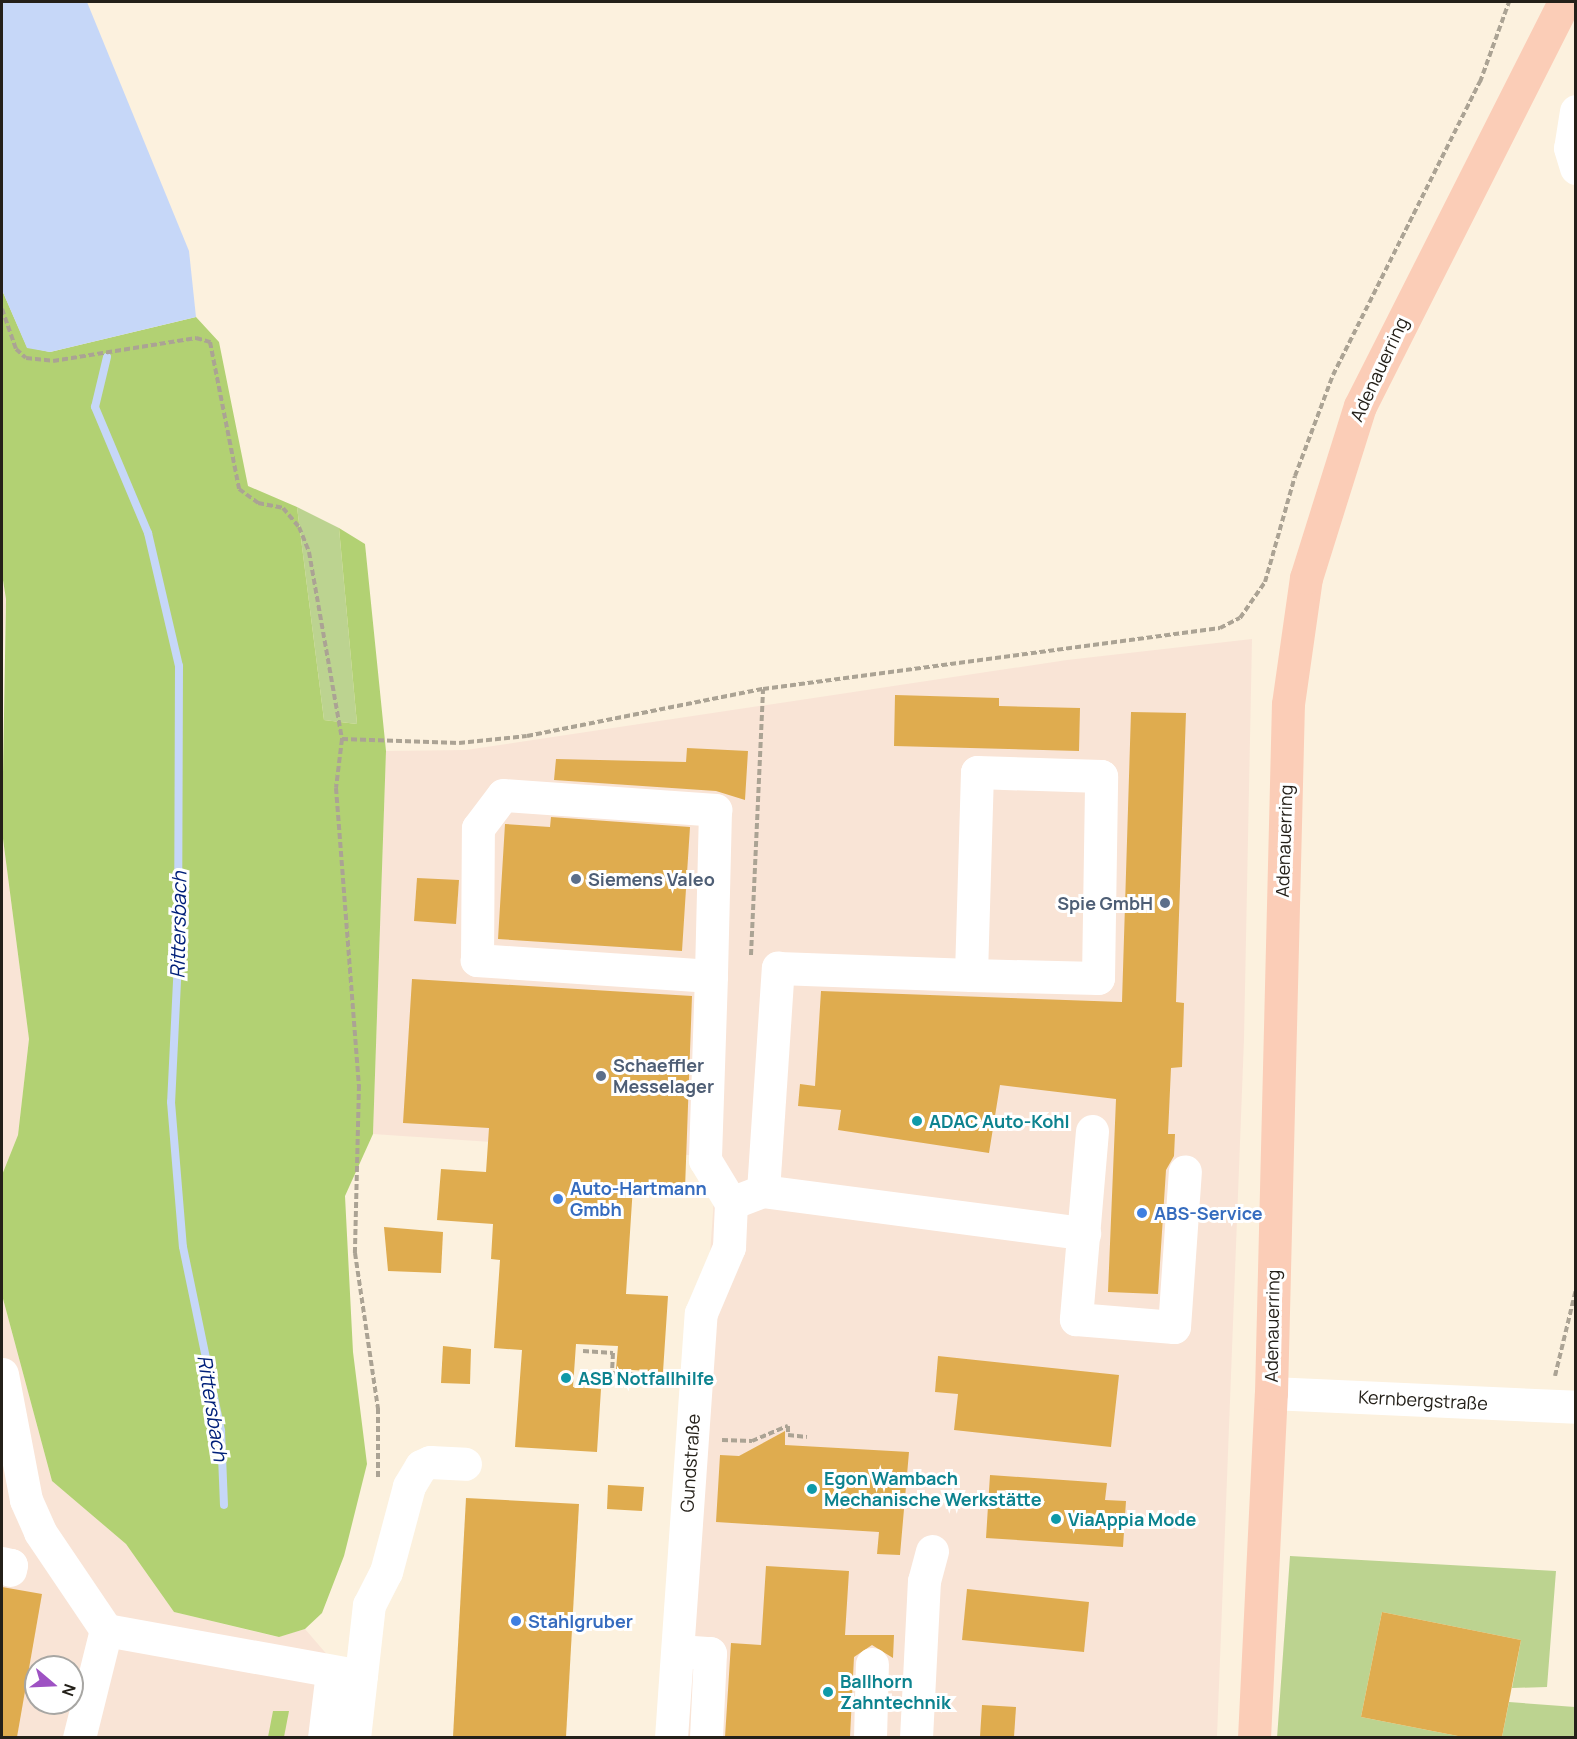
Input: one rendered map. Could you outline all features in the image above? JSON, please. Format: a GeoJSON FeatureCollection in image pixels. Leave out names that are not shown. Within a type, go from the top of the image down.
{"type":"FeatureCollection","features":[{"type":"Feature","properties":{"kind":"main road","name":"Adenauerring"},"geometry":{"type":"LineString","coordinates":[[1254,1737],[1270,1393],[1288,704],[1306,578],[1360,406],[1564,2]]}},
{"type":"Feature","properties":{"kind":"street"},"geometry":{"type":"LineString","coordinates":[[1575,111],[1570,148],[1575,168]]}},
{"type":"Feature","properties":{"kind":"street"},"geometry":{"type":"LineString","coordinates":[[763,1191],[778,968],[972,975],[1098,978],[1101,776],[976,772],[972,975]]}},
{"type":"Feature","properties":{"kind":"street"},"geometry":{"type":"LineString","coordinates":[[711,976],[477,960],[478,828],[503,795],[715,810],[711,976],[705,1160],[731,1203],[763,1191],[1071,1231]]}},
{"type":"Feature","properties":{"kind":"street"},"geometry":{"type":"LineString","coordinates":[[1092,1131],[1071,1231],[1077,1319],[1174,1327],[1185,1171]]}},
{"type":"Feature","properties":{"kind":"street","name":"Gundstraße"},"geometry":{"type":"LineString","coordinates":[[671,1737],[679,1651],[691,1438],[701,1313],[729,1247],[731,1203]]}},
{"type":"Feature","properties":{"kind":"street"},"geometry":{"type":"LineString","coordinates":[[2,1374],[14,1500],[40,1532],[106,1630],[79,1737]]}},
{"type":"Feature","properties":{"kind":"street","name":"Kernbergstraße"},"geometry":{"type":"LineString","coordinates":[[1270,1393],[1562,1406]]}},
{"type":"Feature","properties":{"kind":"street"},"geometry":{"type":"LineString","coordinates":[[324,1737],[369,1605],[386,1572],[415,1473],[430,1462],[465,1464]]}},
{"type":"Feature","properties":{"kind":"street"},"geometry":{"type":"LineString","coordinates":[[916,1737],[924,1581],[932,1551]]}},
{"type":"Feature","properties":{"kind":"street"},"geometry":{"type":"LineString","coordinates":[[106,1630],[145,1633],[346,1674]]}},
{"type":"Feature","properties":{"kind":"street"},"geometry":{"type":"LineString","coordinates":[[679,1651],[710,1653],[706,1737]]}},
{"type":"Feature","properties":{"kind":"street"},"geometry":{"type":"LineString","coordinates":[[870,1737],[872,1664]]}},
{"type":"Feature","properties":{"kind":"street"},"geometry":{"type":"LineString","coordinates":[[346,1674],[354,1737]]}},
{"type":"Feature","properties":{"kind":"path"},"geometry":{"type":"LineString","coordinates":[[2,309],[16,349],[26,358],[53,361],[196,338],[210,342],[239,489],[258,503],[283,508],[299,527],[309,552],[342,739],[336,788],[358,1085],[355,1253],[378,1408],[377,1484]]}},
{"type":"Feature","properties":{"kind":"path"},"geometry":{"type":"LineString","coordinates":[[342,739],[459,743],[516,737],[763,689],[1220,628]]}},
{"type":"Feature","properties":{"kind":"path"},"geometry":{"type":"LineString","coordinates":[[750,961],[763,689]]}},
{"type":"Feature","properties":{"kind":"path"},"geometry":{"type":"LineString","coordinates":[[1562,1406],[1575,1288]]}},
{"type":"Feature","properties":{"kind":"path"},"geometry":{"type":"LineString","coordinates":[[583,1351],[613,1353],[612,1373],[695,1377]]}},
{"type":"Feature","properties":{"kind":"path"},"geometry":{"type":"LineString","coordinates":[[691,1438],[752,1441],[788,1426],[788,1435],[807,1437]]}},
{"type":"Feature","properties":{"kind":"shaded area"},"geometry":{"type":"Polygon","coordinates":[[[2,574],[6,599],[2,672],[2,574]]]}},
{"type":"Feature","properties":{"kind":"shaded area"},"geometry":{"type":"Polygon","coordinates":[[[1252,639],[1244,1039],[1217,1737],[675,1737],[717,1157],[373,1134],[386,751],[466,750],[1067,660],[1252,639]]]}},
{"type":"Feature","properties":{"kind":"shaded area"},"geometry":{"type":"Polygon","coordinates":[[[2,831],[29,1039],[18,1135],[2,1175],[2,831]]]}},
{"type":"Feature","properties":{"kind":"shaded area"},"geometry":{"type":"Polygon","coordinates":[[[2,1295],[52,1481],[126,1544],[174,1612],[278,1637],[305,1629],[348,1679],[342,1737],[2,1737],[2,1295]]]}},
{"type":"Feature","properties":{"kind":"green space"},"geometry":{"type":"Polygon","coordinates":[[[2,290],[27,347],[50,352],[196,317],[219,342],[248,486],[297,507],[324,720],[357,724],[339,528],[365,544],[386,751],[373,1134],[345,1196],[353,1352],[367,1464],[344,1556],[322,1613],[305,1629],[279,1637],[174,1612],[126,1544],[52,1481],[2,1295],[2,1175],[18,1135],[29,1039],[2,831],[6,599],[2,574],[2,290]]]}},
{"type":"Feature","properties":{"kind":"green space"},"geometry":{"type":"Polygon","coordinates":[[[297,507],[339,528],[357,724],[324,720],[297,507]]]}},
{"type":"Feature","properties":{"kind":"green space"},"geometry":{"type":"Polygon","coordinates":[[[1290,1556],[1556,1571],[1547,1687],[1512,1688],[1521,1640],[1382,1612],[1361,1717],[1463,1737],[1277,1738],[1290,1556]]]}},
{"type":"Feature","properties":{"kind":"green space"},"geometry":{"type":"Polygon","coordinates":[[[1509,1702],[1575,1707],[1575,1737],[1502,1737],[1509,1702]]]}},
{"type":"Feature","properties":{"kind":"green space"},"geometry":{"type":"Polygon","coordinates":[[[273,1711],[289,1711],[284,1737],[268,1737],[273,1711]]]}},
{"type":"Feature","properties":{"kind":"water"},"geometry":{"type":"Polygon","coordinates":[[[2,2],[87,2],[189,251],[196,317],[50,352],[27,348],[2,290],[2,2]]]}},
{"type":"Feature","properties":{"kind":"building"},"geometry":{"type":"Polygon","coordinates":[[[895,695],[999,698],[999,706],[1080,708],[1079,751],[894,746],[895,695]]]}},
{"type":"Feature","properties":{"kind":"building"},"geometry":{"type":"Polygon","coordinates":[[[1131,712],[1186,713],[1176,1002],[1184,1003],[1182,1067],[1171,1068],[1168,1134],[1175,1134],[1174,1156],[1166,1170],[1158,1294],[1108,1292],[1116,1099],[1000,1085],[989,1153],[838,1130],[841,1110],[798,1106],[800,1084],[815,1086],[821,991],[1122,1002],[1131,712]]]}},
{"type":"Feature","properties":{"kind":"building"},"geometry":{"type":"Polygon","coordinates":[[[687,748],[748,751],[745,800],[716,791],[554,780],[556,759],[686,762],[687,748]]]}},
{"type":"Feature","properties":{"kind":"building"},"geometry":{"type":"Polygon","coordinates":[[[551,817],[690,827],[682,951],[498,939],[505,824],[550,827],[551,817]]]}},
{"type":"Feature","properties":{"kind":"building"},"geometry":{"type":"Polygon","coordinates":[[[417,878],[459,880],[456,924],[414,921],[417,878]]]}},
{"type":"Feature","properties":{"kind":"building"},"geometry":{"type":"Polygon","coordinates":[[[412,979],[692,996],[685,1189],[633,1186],[626,1294],[668,1296],[663,1372],[616,1369],[618,1346],[576,1344],[573,1387],[601,1389],[597,1452],[515,1447],[522,1350],[494,1348],[500,1260],[491,1259],[493,1224],[437,1220],[441,1169],[486,1172],[489,1128],[403,1123],[412,979]]]}},
{"type":"Feature","properties":{"kind":"building"},"geometry":{"type":"Polygon","coordinates":[[[384,1227],[443,1232],[441,1273],[388,1271],[384,1227]]]}},
{"type":"Feature","properties":{"kind":"building"},"geometry":{"type":"Polygon","coordinates":[[[443,1346],[471,1349],[470,1384],[441,1383],[443,1346]]]}},
{"type":"Feature","properties":{"kind":"building"},"geometry":{"type":"Polygon","coordinates":[[[938,1356],[1119,1375],[1111,1447],[954,1430],[958,1394],[935,1392],[938,1356]]]}},
{"type":"Feature","properties":{"kind":"building","name":"Egon Wambach Mechanische Werkstätte"},"geometry":{"type":"Polygon","coordinates":[[[785,1431],[785,1445],[909,1452],[900,1555],[877,1554],[879,1532],[716,1522],[720,1455],[739,1456],[785,1431]]]}},
{"type":"Feature","properties":{"kind":"building","name":"ViaAppia Mode"},"geometry":{"type":"Polygon","coordinates":[[[990,1475],[1107,1483],[1105,1500],[1126,1501],[1123,1547],[986,1538],[990,1475]]]}},
{"type":"Feature","properties":{"kind":"building"},"geometry":{"type":"Polygon","coordinates":[[[608,1485],[644,1487],[642,1511],[607,1509],[608,1485]]]}},
{"type":"Feature","properties":{"kind":"building","name":"Stahlgruber"},"geometry":{"type":"Polygon","coordinates":[[[466,1498],[579,1504],[566,1737],[453,1737],[466,1498]]]}},
{"type":"Feature","properties":{"kind":"building"},"geometry":{"type":"Polygon","coordinates":[[[766,1566],[849,1571],[845,1635],[894,1635],[893,1658],[872,1645],[854,1657],[850,1737],[725,1737],[731,1643],[761,1645],[766,1566]]]}},
{"type":"Feature","properties":{"kind":"building"},"geometry":{"type":"Polygon","coordinates":[[[2,1587],[42,1594],[31,1655],[24,1655],[24,1697],[17,1737],[2,1737],[2,1587]]]}},
{"type":"Feature","properties":{"kind":"building"},"geometry":{"type":"Polygon","coordinates":[[[967,1589],[1089,1602],[1084,1652],[962,1640],[967,1589]]]}},
{"type":"Feature","properties":{"kind":"building"},"geometry":{"type":"Polygon","coordinates":[[[1382,1612],[1521,1640],[1502,1737],[1463,1737],[1361,1717],[1382,1612]]]}},
{"type":"Feature","properties":{"kind":"building"},"geometry":{"type":"Polygon","coordinates":[[[982,1705],[1016,1707],[1014,1737],[980,1737],[982,1705]]]}},
{"type":"Feature","properties":{"kind":"waterway","name":"Rittersbach"},"geometry":{"type":"LineString","coordinates":[[107,357],[95,407],[148,533],[179,666],[178,961],[171,1102],[183,1247],[221,1431],[224,1505]]}},
{"type":"Feature","properties":{"kind":"place","name":"Siemens Valeo"},"geometry":{"type":"Point","coordinates":[576,879]}},
{"type":"Feature","properties":{"kind":"place","name":"Spie GmbH"},"geometry":{"type":"Point","coordinates":[1165,903]}},
{"type":"Feature","properties":{"kind":"place","name":"Schaeffler Messelager"},"geometry":{"type":"Point","coordinates":[601,1076]}},
{"type":"Feature","properties":{"kind":"place","name":"ADAC Auto-Kohl"},"geometry":{"type":"Point","coordinates":[917,1121]}},
{"type":"Feature","properties":{"kind":"place","name":"Auto-Hartmann Gmbh"},"geometry":{"type":"Point","coordinates":[558,1199]}},
{"type":"Feature","properties":{"kind":"place","name":"ABS-Service"},"geometry":{"type":"Point","coordinates":[1142,1213]}},
{"type":"Feature","properties":{"kind":"place","name":"ASB Notfallhilfe"},"geometry":{"type":"Point","coordinates":[566,1378]}},
{"type":"Feature","properties":{"kind":"place","name":"Egon Wambach Mechanische Werkstätte"},"geometry":{"type":"Point","coordinates":[812,1489]}},
{"type":"Feature","properties":{"kind":"place","name":"ViaAppia Mode"},"geometry":{"type":"Point","coordinates":[1056,1519]}},
{"type":"Feature","properties":{"kind":"place","name":"Stahlgruber"},"geometry":{"type":"Point","coordinates":[516,1621]}},
{"type":"Feature","properties":{"kind":"place","name":"Ballhorn Zahntechnik"},"geometry":{"type":"Point","coordinates":[828,1692]}}]}
